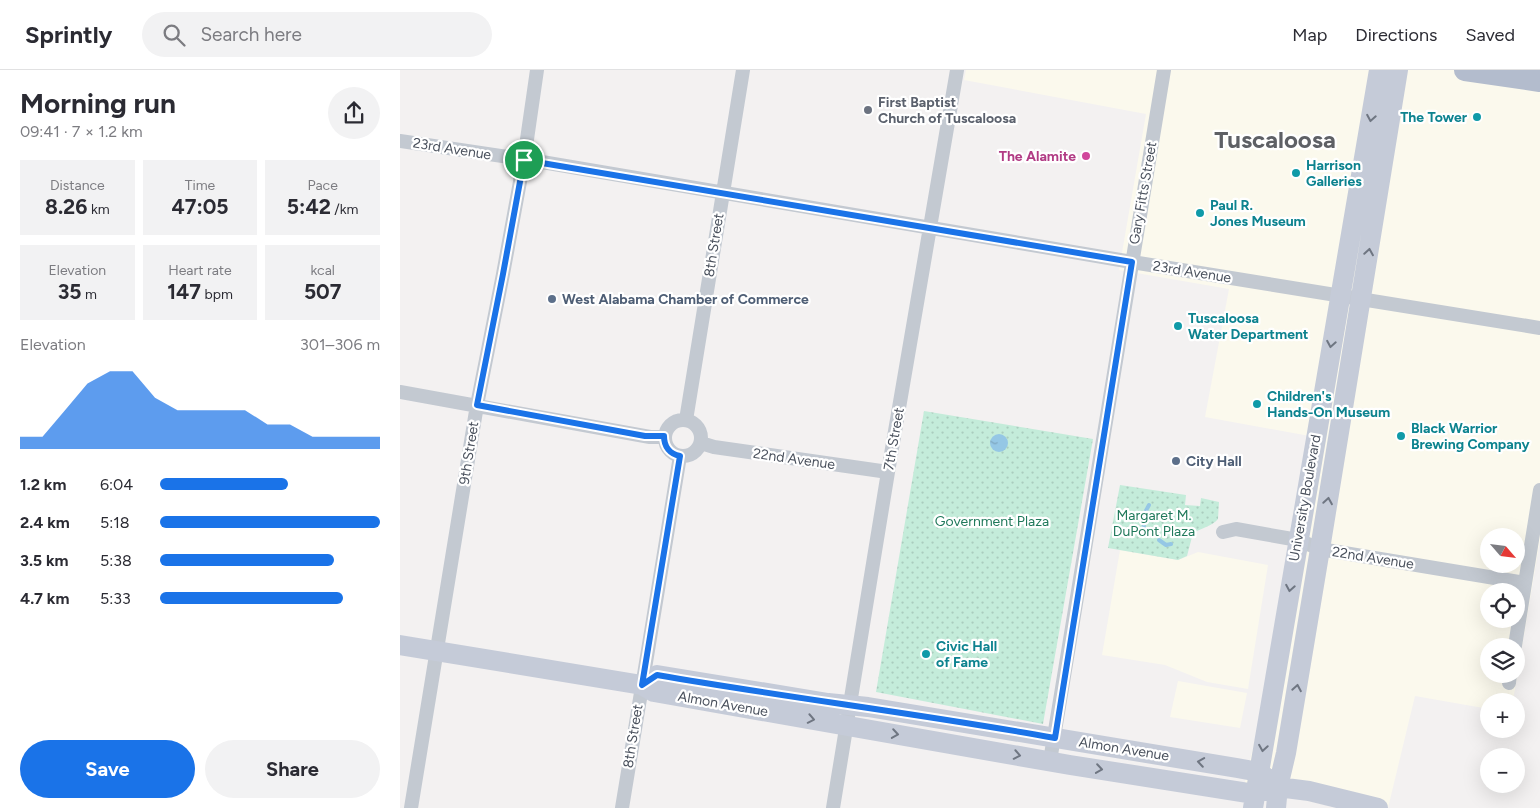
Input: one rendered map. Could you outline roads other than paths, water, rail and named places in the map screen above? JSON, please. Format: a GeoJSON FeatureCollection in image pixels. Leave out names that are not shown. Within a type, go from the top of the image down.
{"type":"FeatureCollection","features":[{"type":"Feature","properties":{"kind":"main road","name":"University Boulevard"},"geometry":{"type":"LineString","coordinates":[[1254,801],[1379,70]]}},
{"type":"Feature","properties":{"kind":"main road","name":"University Boulevard"},"geometry":{"type":"LineString","coordinates":[[1276,808],[1398,70]]}},
{"type":"Feature","properties":{"kind":"main road"},"geometry":{"type":"LineString","coordinates":[[1466,70],[1540,81]]}},
{"type":"Feature","properties":{"kind":"main road","name":"Almon Avenue"},"geometry":{"type":"LineString","coordinates":[[400,645],[642,685],[654,692],[1050,761],[1254,801],[1278,788],[1309,791],[1378,808]]}},
{"type":"Feature","properties":{"kind":"main road","name":"Almon Avenue"},"geometry":{"type":"LineString","coordinates":[[642,685],[657,675],[828,703],[972,723],[1259,772]]}},
{"type":"Feature","properties":{"kind":"main road"},"geometry":{"type":"LineString","coordinates":[[1259,772],[1278,788]]}},
{"type":"Feature","properties":{"kind":"street","name":"9th Street"},"geometry":{"type":"LineString","coordinates":[[411,808],[477,405],[524,160],[537,70]]}},
{"type":"Feature","properties":{"kind":"street","name":"8th Street"},"geometry":{"type":"LineString","coordinates":[[686,420],[743,70]]}},
{"type":"Feature","properties":{"kind":"street","name":"7th Street"},"geometry":{"type":"LineString","coordinates":[[833,808],[957,70]]}},
{"type":"Feature","properties":{"kind":"street","name":"Gary Fitts Street"},"geometry":{"type":"LineString","coordinates":[[1050,761],[1164,70]]}},
{"type":"Feature","properties":{"kind":"street","name":"23rd Avenue"},"geometry":{"type":"LineString","coordinates":[[400,141],[1540,328]]}},
{"type":"Feature","properties":{"kind":"street"},"geometry":{"type":"LineString","coordinates":[[400,392],[645,436],[664,436]]}},
{"type":"Feature","properties":{"kind":"street"},"geometry":{"type":"LineString","coordinates":[[686,420],[693,422],[697,426],[701,437],[698,448],[694,453],[688,456],[680,456],[670,452],[666,446],[664,436],[671,424],[676,421],[686,420]]}},
{"type":"Feature","properties":{"kind":"street","name":"22nd Avenue"},"geometry":{"type":"LineString","coordinates":[[700,442],[714,447],[888,472]]}},
{"type":"Feature","properties":{"kind":"street","name":"8th Street"},"geometry":{"type":"LineString","coordinates":[[622,808],[680,456]]}},
{"type":"Feature","properties":{"kind":"street"},"geometry":{"type":"LineString","coordinates":[[1525,583],[1540,490]]}},
{"type":"Feature","properties":{"kind":"street","name":"22nd Avenue"},"geometry":{"type":"LineString","coordinates":[[1223,532],[1236,529],[1298,540],[1320,549],[1525,583]]}},
{"type":"Feature","properties":{"kind":"water"},"geometry":{"type":"Polygon","coordinates":[[[995,434],[1003,434],[1008,439],[1006,450],[995,452],[990,447],[990,439],[995,434]]]}},
{"type":"Feature","properties":{"kind":"waterway"},"geometry":{"type":"LineString","coordinates":[[1149,505],[1144,516],[1144,529],[1153,535]]}},
{"type":"Feature","properties":{"kind":"waterway"},"geometry":{"type":"LineString","coordinates":[[1159,540],[1166,545],[1171,544]]}},
{"type":"Feature","properties":{"kind":"place","name":"First Baptist Church of Tuscaloosa"},"geometry":{"type":"Point","coordinates":[868,110]}},
{"type":"Feature","properties":{"kind":"place","name":"The Tower"},"geometry":{"type":"Point","coordinates":[1477,117]}},
{"type":"Feature","properties":{"kind":"place","name":"The Alamite"},"geometry":{"type":"Point","coordinates":[1086,156]}},
{"type":"Feature","properties":{"kind":"place","name":"Harrison Galleries"},"geometry":{"type":"Point","coordinates":[1296,173]}},
{"type":"Feature","properties":{"kind":"place","name":"Paul R. Jones Museum"},"geometry":{"type":"Point","coordinates":[1200,213]}},
{"type":"Feature","properties":{"kind":"place","name":"West Alabama Chamber of Commerce"},"geometry":{"type":"Point","coordinates":[552,299]}},
{"type":"Feature","properties":{"kind":"place","name":"Tuscaloosa Water Department"},"geometry":{"type":"Point","coordinates":[1178,326]}},
{"type":"Feature","properties":{"kind":"place","name":"Children's Hands-On Museum"},"geometry":{"type":"Point","coordinates":[1257,404]}},
{"type":"Feature","properties":{"kind":"place","name":"Black Warrior Brewing Company"},"geometry":{"type":"Point","coordinates":[1401,436]}},
{"type":"Feature","properties":{"kind":"place","name":"City Hall"},"geometry":{"type":"Point","coordinates":[1176,461]}},
{"type":"Feature","properties":{"kind":"place","name":"Civic Hall of Fame"},"geometry":{"type":"Point","coordinates":[926,654]}},
{"type":"Feature","properties":{"kind":"district","name":"Tuscaloosa"},"geometry":{"type":"Point","coordinates":[1275,139]}},
{"type":"Feature","properties":{"kind":"park label","name":"Government Plaza"},"geometry":{"type":"Point","coordinates":[992,521]}},
{"type":"Feature","properties":{"kind":"park label","name":"Margaret M. DuPont Plaza"},"geometry":{"type":"Point","coordinates":[1154,524]}}]}
